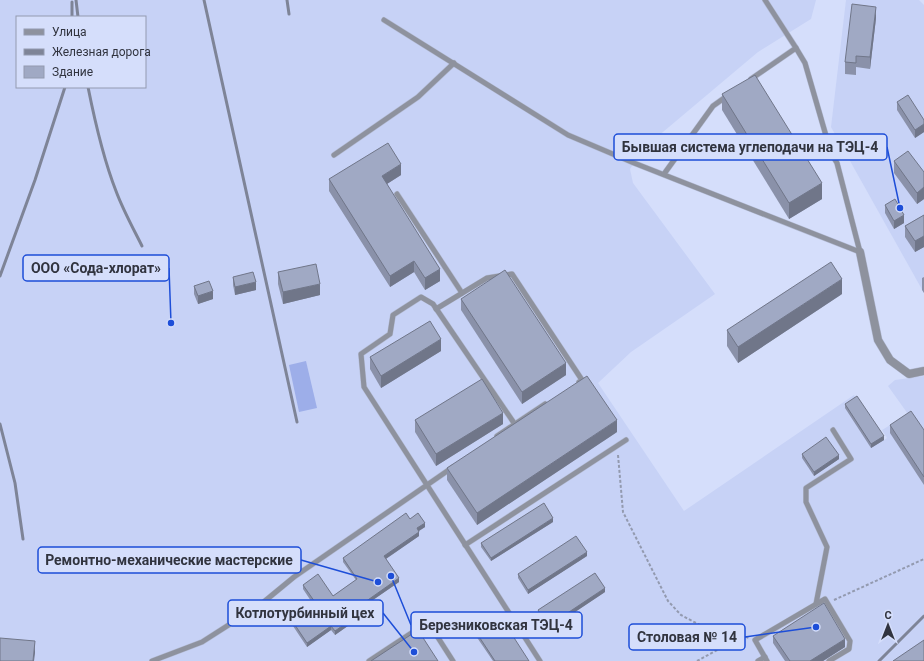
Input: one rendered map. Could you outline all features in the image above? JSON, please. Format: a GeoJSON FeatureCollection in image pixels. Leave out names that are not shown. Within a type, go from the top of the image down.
{"type":"FeatureCollection","features":[{"type":"Feature","properties":{"kind":"street"},"geometry":{"type":"LineString","coordinates":[[860,252],[878,340],[890,360],[909,374],[924,371]]}},
{"type":"Feature","properties":{"kind":"lane"},"geometry":{"type":"LineString","coordinates":[[765,0],[805,64],[831,153],[837,163],[860,252]]}},
{"type":"Feature","properties":{"kind":"lane"},"geometry":{"type":"LineString","coordinates":[[384,20],[568,135],[860,252]]}},
{"type":"Feature","properties":{"kind":"lane"},"geometry":{"type":"LineString","coordinates":[[745,84],[796,48]]}},
{"type":"Feature","properties":{"kind":"lane"},"geometry":{"type":"LineString","coordinates":[[334,155],[418,97],[454,63]]}},
{"type":"Feature","properties":{"kind":"lane"},"geometry":{"type":"LineString","coordinates":[[664,174],[713,106],[732,92]]}},
{"type":"Feature","properties":{"kind":"lane"},"geometry":{"type":"LineString","coordinates":[[397,194],[462,293]]}},
{"type":"Feature","properties":{"kind":"lane"},"geometry":{"type":"LineString","coordinates":[[436,309],[486,278],[512,274],[582,380],[576,384]]}},
{"type":"Feature","properties":{"kind":"lane"},"geometry":{"type":"LineString","coordinates":[[514,423],[433,304],[421,297],[393,315],[390,334],[361,354],[364,387],[540,661]]}},
{"type":"Feature","properties":{"kind":"lane"},"geometry":{"type":"LineString","coordinates":[[489,441],[514,423],[552,400]]}},
{"type":"Feature","properties":{"kind":"lane"},"geometry":{"type":"LineString","coordinates":[[816,604],[826,547],[806,502],[806,488],[851,459],[833,430]]}},
{"type":"Feature","properties":{"kind":"lane"},"geometry":{"type":"LineString","coordinates":[[465,545],[626,440]]}},
{"type":"Feature","properties":{"kind":"lane"},"geometry":{"type":"LineString","coordinates":[[152,661],[202,642],[260,605],[294,577],[458,464]]}},
{"type":"Feature","properties":{"kind":"lane"},"geometry":{"type":"LineString","coordinates":[[758,661],[766,659],[755,640],[825,599],[850,641],[849,649],[829,661]]}},
{"type":"Feature","properties":{"kind":"lane"},"geometry":{"type":"LineString","coordinates":[[369,661],[428,622],[453,661]]}},
{"type":"Feature","properties":{"kind":"path"},"geometry":{"type":"LineString","coordinates":[[617,446],[623,512],[668,601],[681,615],[708,629],[737,632],[743,636],[755,640]]}},
{"type":"Feature","properties":{"kind":"path"},"geometry":{"type":"LineString","coordinates":[[827,603],[924,559]]}},
{"type":"Feature","properties":{"kind":"path"},"geometry":{"type":"LineString","coordinates":[[697,661],[743,636]]}},
{"type":"Feature","properties":{"kind":"shaded area"},"geometry":{"type":"Polygon","coordinates":[[[0,0],[816,0],[811,19],[758,52],[644,148],[630,169],[633,183],[715,294],[631,352],[598,383],[684,511],[854,395],[884,440],[887,438],[882,430],[908,414],[888,386],[895,380],[924,376],[924,661],[0,661],[0,0]]]}},
{"type":"Feature","properties":{"kind":"shaded area"},"geometry":{"type":"Polygon","coordinates":[[[846,0],[919,0],[924,5],[924,293],[831,127],[846,0]]]}},
{"type":"Feature","properties":{"kind":"water"},"geometry":{"type":"Polygon","coordinates":[[[306,361],[317,408],[299,412],[289,365],[306,361]]]}},
{"type":"Feature","properties":{"kind":"building"},"geometry":{"type":"Polygon","coordinates":[[[852,4],[876,7],[870,57],[856,56],[856,63],[845,62],[852,4]]]}},
{"type":"Feature","properties":{"kind":"building"},"geometry":{"type":"Polygon","coordinates":[[[755,75],[822,183],[789,203],[722,94],[755,75]]]}},
{"type":"Feature","properties":{"kind":"building"},"geometry":{"type":"Polygon","coordinates":[[[908,95],[924,120],[924,124],[915,130],[897,102],[908,95]]]}},
{"type":"Feature","properties":{"kind":"building"},"geometry":{"type":"Polygon","coordinates":[[[388,143],[401,164],[382,176],[440,269],[425,278],[414,261],[390,276],[329,179],[388,143]]]}},
{"type":"Feature","properties":{"kind":"building"},"geometry":{"type":"Polygon","coordinates":[[[908,151],[924,172],[924,187],[917,193],[894,161],[908,151]]]}},
{"type":"Feature","properties":{"kind":"building"},"geometry":{"type":"Polygon","coordinates":[[[895,199],[904,215],[894,221],[885,205],[895,199]]]}},
{"type":"Feature","properties":{"kind":"building"},"geometry":{"type":"Polygon","coordinates":[[[924,215],[924,236],[915,241],[905,226],[924,215]]]}},
{"type":"Feature","properties":{"kind":"building"},"geometry":{"type":"Polygon","coordinates":[[[831,262],[842,279],[738,347],[727,330],[831,262]]]}},
{"type":"Feature","properties":{"kind":"building"},"geometry":{"type":"Polygon","coordinates":[[[316,264],[320,284],[283,292],[278,272],[316,264]]]}},
{"type":"Feature","properties":{"kind":"building"},"geometry":{"type":"Polygon","coordinates":[[[505,270],[566,363],[522,392],[461,299],[505,270]]]}},
{"type":"Feature","properties":{"kind":"building"},"geometry":{"type":"Polygon","coordinates":[[[253,272],[256,282],[235,287],[233,277],[253,272]]]}},
{"type":"Feature","properties":{"kind":"building"},"geometry":{"type":"Polygon","coordinates":[[[209,281],[213,291],[198,296],[194,286],[209,281]]]}},
{"type":"Feature","properties":{"kind":"building"},"geometry":{"type":"Polygon","coordinates":[[[430,321],[441,339],[381,376],[370,357],[430,321]]]}},
{"type":"Feature","properties":{"kind":"building"},"geometry":{"type":"Polygon","coordinates":[[[587,376],[617,420],[477,513],[447,468],[587,376]]]}},
{"type":"Feature","properties":{"kind":"building"},"geometry":{"type":"Polygon","coordinates":[[[482,379],[503,413],[436,454],[415,420],[482,379]]]}},
{"type":"Feature","properties":{"kind":"building"},"geometry":{"type":"Polygon","coordinates":[[[857,396],[884,436],[871,444],[845,404],[857,396]]]}},
{"type":"Feature","properties":{"kind":"building"},"geometry":{"type":"Polygon","coordinates":[[[911,411],[924,430],[924,477],[890,425],[911,411]]]}},
{"type":"Feature","properties":{"kind":"building"},"geometry":{"type":"Polygon","coordinates":[[[826,437],[839,455],[814,472],[802,454],[826,437]]]}},
{"type":"Feature","properties":{"kind":"building"},"geometry":{"type":"Polygon","coordinates":[[[544,503],[553,518],[491,558],[481,543],[544,503]]]}},
{"type":"Feature","properties":{"kind":"building"},"geometry":{"type":"Polygon","coordinates":[[[406,513],[410,519],[418,513],[425,523],[417,528],[419,532],[384,556],[399,578],[348,614],[352,619],[335,631],[331,626],[307,643],[293,622],[317,605],[303,585],[318,574],[333,596],[357,579],[343,558],[406,513]]]}},
{"type":"Feature","properties":{"kind":"building"},"geometry":{"type":"Polygon","coordinates":[[[576,536],[587,552],[528,590],[518,574],[576,536]]]}},
{"type":"Feature","properties":{"kind":"building"},"geometry":{"type":"Polygon","coordinates":[[[595,573],[605,588],[548,626],[538,610],[595,573]]]}},
{"type":"Feature","properties":{"kind":"building"},"geometry":{"type":"Polygon","coordinates":[[[824,603],[845,639],[810,661],[790,661],[773,636],[824,603]]]}},
{"type":"Feature","properties":{"kind":"building"},"geometry":{"type":"Polygon","coordinates":[[[500,616],[529,661],[495,661],[476,632],[500,616]]]}},
{"type":"Feature","properties":{"kind":"building"},"geometry":{"type":"Polygon","coordinates":[[[418,630],[438,661],[371,661],[418,630]]]}},
{"type":"Feature","properties":{"kind":"building"},"geometry":{"type":"Polygon","coordinates":[[[0,638],[35,641],[33,661],[0,661],[0,638]]]}},
{"type":"Feature","properties":{"kind":"building"},"geometry":{"type":"Polygon","coordinates":[[[924,640],[924,661],[893,661],[924,640]]]}},
{"type":"Feature","properties":{"kind":"railway"},"geometry":{"type":"LineString","coordinates":[[76,0],[78,16]]}},
{"type":"Feature","properties":{"kind":"railway"},"geometry":{"type":"LineString","coordinates":[[204,0],[297,422]]}},
{"type":"Feature","properties":{"kind":"railway"},"geometry":{"type":"LineString","coordinates":[[287,0],[289,14]]}},
{"type":"Feature","properties":{"kind":"railway"},"geometry":{"type":"LineString","coordinates":[[72,2],[72,16]]}},
{"type":"Feature","properties":{"kind":"railway"},"geometry":{"type":"LineString","coordinates":[[0,276],[35,180],[65,88]]}},
{"type":"Feature","properties":{"kind":"railway"},"geometry":{"type":"LineString","coordinates":[[88,88],[100,140],[111,178],[142,246]]}},
{"type":"Feature","properties":{"kind":"railway"},"geometry":{"type":"LineString","coordinates":[[0,424],[15,483],[23,539]]}},
{"type":"Feature","properties":{"kind":"railway"},"geometry":{"type":"LineString","coordinates":[[879,661],[924,616]]}},
{"type":"Feature","properties":{"kind":"place","name":"Бывшая система углеподачи на ТЭЦ-4"},"geometry":{"type":"Point","coordinates":[900,208]}},
{"type":"Feature","properties":{"kind":"place","name":"ООО «Сода-хлорат»"},"geometry":{"type":"Point","coordinates":[171,323]}},
{"type":"Feature","properties":{"kind":"place","name":"Березниковская ТЭЦ-4"},"geometry":{"type":"Point","coordinates":[391,576]}},
{"type":"Feature","properties":{"kind":"place","name":"Ремонтно-механические мастерские"},"geometry":{"type":"Point","coordinates":[378,582]}},
{"type":"Feature","properties":{"kind":"place","name":"Cтоловая № 14"},"geometry":{"type":"Point","coordinates":[816,627]}},
{"type":"Feature","properties":{"kind":"place","name":"Котлотурбинный цех"},"geometry":{"type":"Point","coordinates":[414,652]}}]}
